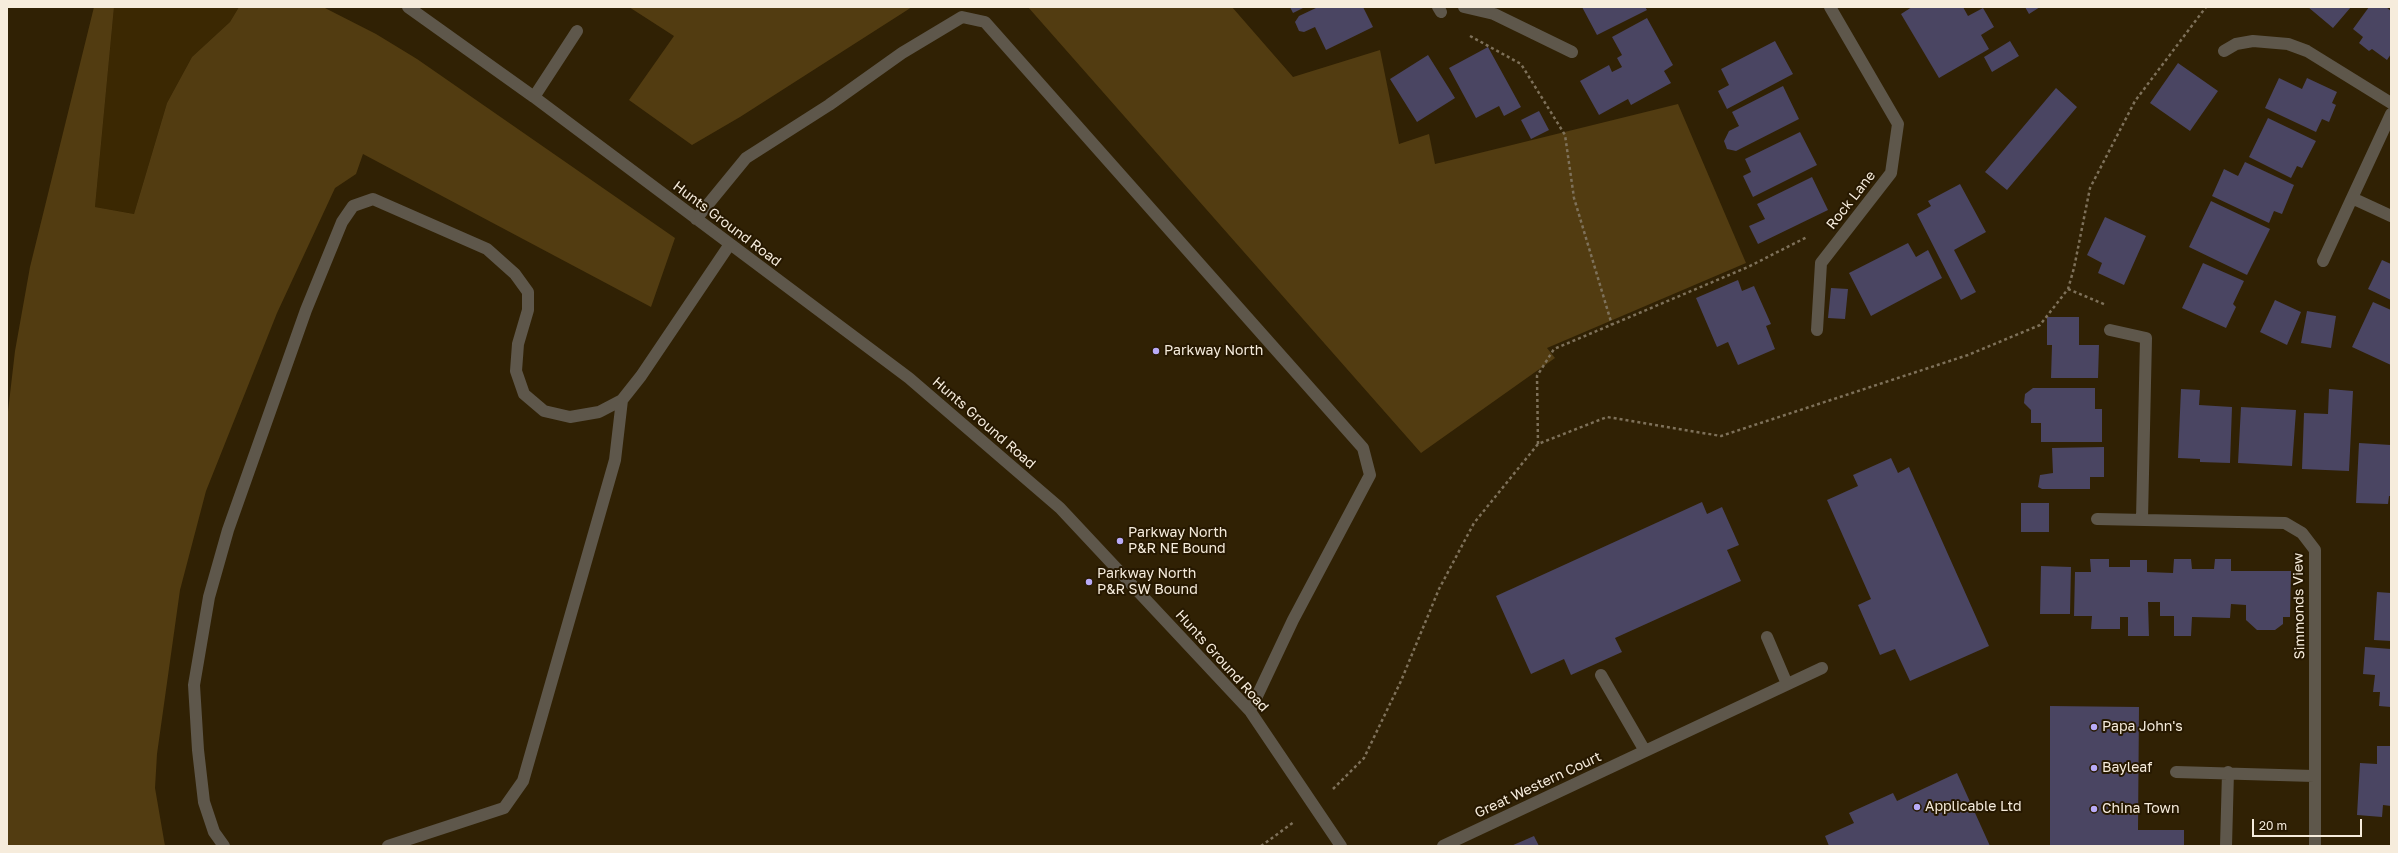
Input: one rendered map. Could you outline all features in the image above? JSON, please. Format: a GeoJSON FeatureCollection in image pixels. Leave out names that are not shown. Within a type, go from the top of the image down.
{"type":"FeatureCollection","features":[{"type":"Feature","properties":{"kind":"street","name":"Hunts Ground Road"},"geometry":{"type":"LineString","coordinates":[[408,7],[534,97],[909,378],[1060,508],[1250,711],[1341,846]]}},
{"type":"Feature","properties":{"kind":"street"},"geometry":{"type":"LineString","coordinates":[[1464,7],[1494,14],[1572,52]]}},
{"type":"Feature","properties":{"kind":"street","name":"Rock Lane"},"geometry":{"type":"LineString","coordinates":[[1817,330],[1821,263],[1891,173],[1898,124],[1830,7]]}},
{"type":"Feature","properties":{"kind":"street"},"geometry":{"type":"LineString","coordinates":[[696,219],[746,158],[829,105],[902,53],[962,17],[984,22],[1363,448],[1370,474],[1322,564],[1250,711]]}},
{"type":"Feature","properties":{"kind":"street"},"geometry":{"type":"LineString","coordinates":[[534,97],[577,31]]}},
{"type":"Feature","properties":{"kind":"street"},"geometry":{"type":"LineString","coordinates":[[2224,51],[2236,44],[2253,41],[2288,44],[2307,51],[2391,103]]}},
{"type":"Feature","properties":{"kind":"street"},"geometry":{"type":"LineString","coordinates":[[2323,261],[2391,114]]}},
{"type":"Feature","properties":{"kind":"street"},"geometry":{"type":"LineString","coordinates":[[2352,198],[2391,216]]}},
{"type":"Feature","properties":{"kind":"street"},"geometry":{"type":"LineString","coordinates":[[224,846],[214,832],[204,802],[198,750],[194,685],[208,597],[228,530],[306,310],[342,222],[353,206],[373,199],[487,250],[515,274],[528,292],[528,310],[518,344],[516,371],[524,394],[544,411],[570,417],[599,412],[622,400],[641,376],[730,244]]}},
{"type":"Feature","properties":{"kind":"street"},"geometry":{"type":"LineString","coordinates":[[2110,330],[2146,338],[2142,519]]}},
{"type":"Feature","properties":{"kind":"street"},"geometry":{"type":"LineString","coordinates":[[388,846],[504,808],[524,781],[615,460],[622,400]]}},
{"type":"Feature","properties":{"kind":"street","name":"Simmonds View"},"geometry":{"type":"LineString","coordinates":[[2097,519],[2285,522],[2302,533],[2315,550],[2315,846]]}},
{"type":"Feature","properties":{"kind":"street"},"geometry":{"type":"LineString","coordinates":[[1767,637],[1787,684]]}},
{"type":"Feature","properties":{"kind":"street","name":"Great Western Court"},"geometry":{"type":"LineString","coordinates":[[1443,846],[1822,668]]}},
{"type":"Feature","properties":{"kind":"street"},"geometry":{"type":"LineString","coordinates":[[1600,675],[1645,751]]}},
{"type":"Feature","properties":{"kind":"street"},"geometry":{"type":"LineString","coordinates":[[2176,772],[2228,772],[2314,776]]}},
{"type":"Feature","properties":{"kind":"street"},"geometry":{"type":"LineString","coordinates":[[2226,846],[2228,772]]}},
{"type":"Feature","properties":{"kind":"path"},"geometry":{"type":"LineString","coordinates":[[1261,846],[1315,807],[1364,758],[1401,681],[1439,589],[1474,522],[1538,444],[1607,417],[1721,436],[1968,355],[2040,325],[2068,288],[2074,268],[2090,188],[2132,108],[2206,7]]}},
{"type":"Feature","properties":{"kind":"path"},"geometry":{"type":"LineString","coordinates":[[1439,9],[1448,24],[1521,64],[1565,135],[1574,198],[1612,325]]}},
{"type":"Feature","properties":{"kind":"path"},"geometry":{"type":"LineString","coordinates":[[1538,444],[1537,376],[1554,349],[1748,267],[1813,234]]}},
{"type":"Feature","properties":{"kind":"shaded area"},"geometry":{"type":"Polygon","coordinates":[[[94,7],[114,7],[95,207],[134,214],[167,103],[192,57],[230,22],[239,7],[323,7],[376,34],[417,59],[675,238],[651,307],[363,154],[356,174],[335,188],[277,313],[206,491],[180,590],[157,754],[155,788],[165,846],[7,846],[7,420],[15,351],[30,267],[94,7]]]}},
{"type":"Feature","properties":{"kind":"shaded area"},"geometry":{"type":"Polygon","coordinates":[[[114,7],[239,7],[230,22],[192,57],[167,103],[134,214],[95,207],[114,7]]]}},
{"type":"Feature","properties":{"kind":"shaded area"},"geometry":{"type":"Polygon","coordinates":[[[629,7],[912,7],[740,117],[692,145],[629,100],[674,36],[629,7]]]}},
{"type":"Feature","properties":{"kind":"shaded area"},"geometry":{"type":"Polygon","coordinates":[[[1028,7],[1232,7],[1293,77],[1380,50],[1399,144],[1429,134],[1435,164],[1678,104],[1746,263],[1547,348],[1555,358],[1421,453],[1028,7]]]}},
{"type":"Feature","properties":{"kind":"building"},"geometry":{"type":"Polygon","coordinates":[[[1290,7],[1305,7],[1293,13],[1290,7]]]}},
{"type":"Feature","properties":{"kind":"building"},"geometry":{"type":"Polygon","coordinates":[[[1318,7],[1363,7],[1373,27],[1326,50],[1315,27],[1304,32],[1299,31],[1295,22],[1299,16],[1318,7]]]}},
{"type":"Feature","properties":{"kind":"building"},"geometry":{"type":"Polygon","coordinates":[[[1582,7],[1645,7],[1647,10],[1597,35],[1582,7]]]}},
{"type":"Feature","properties":{"kind":"building"},"geometry":{"type":"Polygon","coordinates":[[[1912,7],[1963,7],[1968,16],[1983,8],[1994,27],[1981,35],[1989,49],[1939,78],[1901,14],[1912,7]]]}},
{"type":"Feature","properties":{"kind":"building"},"geometry":{"type":"Polygon","coordinates":[[[2025,7],[2040,7],[2029,14],[2025,7]]]}},
{"type":"Feature","properties":{"kind":"building"},"geometry":{"type":"Polygon","coordinates":[[[2308,7],[2351,7],[2333,28],[2308,7]]]}},
{"type":"Feature","properties":{"kind":"building"},"geometry":{"type":"Polygon","coordinates":[[[2369,7],[2386,7],[2391,11],[2391,54],[2387,60],[2372,49],[2369,51],[2359,43],[2363,37],[2353,29],[2369,7]]]}},
{"type":"Feature","properties":{"kind":"building"},"geometry":{"type":"Polygon","coordinates":[[[1647,18],[1673,65],[1664,71],[1671,83],[1631,105],[1628,99],[1599,115],[1580,81],[1609,65],[1612,72],[1622,67],[1617,58],[1622,55],[1612,37],[1647,18]]]}},
{"type":"Feature","properties":{"kind":"building"},"geometry":{"type":"Polygon","coordinates":[[[1775,41],[1793,74],[1727,109],[1718,91],[1729,85],[1721,69],[1775,41]]]}},
{"type":"Feature","properties":{"kind":"building"},"geometry":{"type":"Polygon","coordinates":[[[2010,41],[2019,56],[1992,72],[1984,57],[2010,41]]]}},
{"type":"Feature","properties":{"kind":"building"},"geometry":{"type":"Polygon","coordinates":[[[1488,47],[1521,107],[1504,116],[1499,106],[1476,118],[1449,68],[1488,47]]]}},
{"type":"Feature","properties":{"kind":"building"},"geometry":{"type":"Polygon","coordinates":[[[1428,55],[1455,98],[1417,122],[1390,79],[1428,55]]]}},
{"type":"Feature","properties":{"kind":"building"},"geometry":{"type":"Polygon","coordinates":[[[2178,63],[2218,91],[2190,131],[2150,103],[2178,63]]]}},
{"type":"Feature","properties":{"kind":"building"},"geometry":{"type":"Polygon","coordinates":[[[2279,78],[2302,89],[2307,78],[2337,92],[2332,103],[2336,105],[2329,122],[2322,119],[2316,132],[2265,108],[2279,78]]]}},
{"type":"Feature","properties":{"kind":"building"},"geometry":{"type":"Polygon","coordinates":[[[1783,86],[1799,119],[1736,151],[1727,149],[1724,141],[1729,131],[1739,126],[1732,112],[1783,86]]]}},
{"type":"Feature","properties":{"kind":"building"},"geometry":{"type":"Polygon","coordinates":[[[2056,88],[2077,107],[2007,190],[1985,172],[2056,88]]]}},
{"type":"Feature","properties":{"kind":"building"},"geometry":{"type":"Polygon","coordinates":[[[1539,111],[1549,130],[1531,139],[1521,120],[1539,111]]]}},
{"type":"Feature","properties":{"kind":"building"},"geometry":{"type":"Polygon","coordinates":[[[2268,118],[2316,141],[2302,168],[2297,166],[2291,178],[2249,157],[2268,118]]]}},
{"type":"Feature","properties":{"kind":"building"},"geometry":{"type":"Polygon","coordinates":[[[1800,132],[1817,165],[1753,197],[1743,176],[1751,172],[1745,159],[1800,132]]]}},
{"type":"Feature","properties":{"kind":"building"},"geometry":{"type":"Polygon","coordinates":[[[2245,162],[2294,185],[2282,214],[2274,211],[2269,223],[2212,196],[2224,169],[2238,176],[2245,162]]]}},
{"type":"Feature","properties":{"kind":"building"},"geometry":{"type":"Polygon","coordinates":[[[1812,177],[1828,210],[1758,244],[1749,226],[1765,219],[1757,204],[1812,177]]]}},
{"type":"Feature","properties":{"kind":"building"},"geometry":{"type":"Polygon","coordinates":[[[1960,184],[1986,232],[1954,250],[1976,292],[1961,300],[1917,214],[1931,206],[1928,201],[1960,184]]]}},
{"type":"Feature","properties":{"kind":"building"},"geometry":{"type":"Polygon","coordinates":[[[2211,201],[2270,229],[2247,275],[2189,247],[2211,201]]]}},
{"type":"Feature","properties":{"kind":"building"},"geometry":{"type":"Polygon","coordinates":[[[2105,217],[2146,236],[2124,285],[2098,273],[2102,263],[2087,255],[2105,217]]]}},
{"type":"Feature","properties":{"kind":"building"},"geometry":{"type":"Polygon","coordinates":[[[1908,243],[1916,257],[1928,250],[1942,278],[1871,316],[1849,273],[1908,243]]]}},
{"type":"Feature","properties":{"kind":"building"},"geometry":{"type":"Polygon","coordinates":[[[2382,260],[2391,264],[2391,300],[2368,289],[2382,260]]]}},
{"type":"Feature","properties":{"kind":"building"},"geometry":{"type":"Polygon","coordinates":[[[2203,263],[2244,281],[2233,304],[2236,307],[2226,328],[2182,308],[2203,263]]]}},
{"type":"Feature","properties":{"kind":"building"},"geometry":{"type":"Polygon","coordinates":[[[1738,280],[1742,291],[1754,286],[1771,324],[1766,326],[1775,349],[1738,365],[1728,342],[1717,347],[1696,298],[1738,280]]]}},
{"type":"Feature","properties":{"kind":"building"},"geometry":{"type":"Polygon","coordinates":[[[1831,288],[1848,289],[1845,319],[1828,318],[1831,288]]]}},
{"type":"Feature","properties":{"kind":"building"},"geometry":{"type":"Polygon","coordinates":[[[2275,300],[2301,312],[2287,345],[2260,332],[2275,300]]]}},
{"type":"Feature","properties":{"kind":"building"},"geometry":{"type":"Polygon","coordinates":[[[2373,302],[2391,310],[2391,365],[2352,347],[2373,302]]]}},
{"type":"Feature","properties":{"kind":"building"},"geometry":{"type":"Polygon","coordinates":[[[2307,311],[2336,316],[2331,348],[2301,343],[2307,311]]]}},
{"type":"Feature","properties":{"kind":"building"},"geometry":{"type":"Polygon","coordinates":[[[2047,317],[2079,317],[2079,345],[2099,345],[2098,378],[2051,378],[2052,345],[2047,345],[2047,317]]]}},
{"type":"Feature","properties":{"kind":"building"},"geometry":{"type":"Polygon","coordinates":[[[2033,388],[2095,388],[2095,409],[2102,409],[2102,442],[2041,442],[2041,423],[2031,423],[2031,410],[2024,403],[2025,394],[2033,388]]]}},
{"type":"Feature","properties":{"kind":"building"},"geometry":{"type":"Polygon","coordinates":[[[2181,389],[2200,390],[2199,405],[2232,407],[2230,463],[2200,462],[2200,459],[2178,458],[2181,389]]]}},
{"type":"Feature","properties":{"kind":"building"},"geometry":{"type":"Polygon","coordinates":[[[2329,389],[2353,391],[2349,471],[2302,469],[2304,413],[2328,414],[2329,389]]]}},
{"type":"Feature","properties":{"kind":"building"},"geometry":{"type":"Polygon","coordinates":[[[2241,407],[2296,410],[2292,466],[2238,463],[2241,407]]]}},
{"type":"Feature","properties":{"kind":"building"},"geometry":{"type":"Polygon","coordinates":[[[2359,443],[2391,445],[2391,496],[2389,496],[2388,504],[2356,503],[2359,443]]]}},
{"type":"Feature","properties":{"kind":"building"},"geometry":{"type":"Polygon","coordinates":[[[2104,447],[2104,477],[2090,477],[2090,489],[2042,489],[2038,487],[2040,475],[2053,473],[2052,448],[2104,447]]]}},
{"type":"Feature","properties":{"kind":"building"},"geometry":{"type":"Polygon","coordinates":[[[1891,458],[1898,473],[1909,467],[1989,646],[1910,681],[1895,649],[1880,655],[1858,605],[1871,599],[1827,500],[1858,486],[1853,475],[1891,458]]]}},
{"type":"Feature","properties":{"kind":"building"},"geometry":{"type":"Polygon","coordinates":[[[1702,502],[1707,514],[1722,507],[1739,545],[1727,550],[1741,581],[1615,638],[1622,652],[1571,675],[1564,659],[1531,674],[1496,596],[1702,502]]]}},
{"type":"Feature","properties":{"kind":"building"},"geometry":{"type":"Polygon","coordinates":[[[2021,503],[2049,503],[2049,532],[2021,532],[2021,503]]]}},
{"type":"Feature","properties":{"kind":"building"},"geometry":{"type":"Polygon","coordinates":[[[2090,559],[2109,559],[2109,567],[2130,567],[2130,560],[2147,560],[2147,572],[2173,573],[2174,559],[2191,559],[2192,569],[2214,569],[2215,559],[2231,559],[2231,571],[2291,571],[2290,617],[2283,617],[2283,624],[2275,630],[2257,630],[2246,620],[2246,605],[2231,604],[2230,618],[2192,617],[2191,636],[2174,636],[2174,616],[2160,616],[2160,602],[2148,602],[2149,636],[2128,636],[2128,617],[2120,617],[2120,629],[2091,629],[2092,616],[2074,616],[2075,572],[2091,572],[2090,559]]]}},
{"type":"Feature","properties":{"kind":"building"},"geometry":{"type":"Polygon","coordinates":[[[2041,566],[2071,567],[2070,614],[2040,614],[2041,566]]]}},
{"type":"Feature","properties":{"kind":"building"},"geometry":{"type":"Polygon","coordinates":[[[2377,592],[2391,593],[2391,641],[2374,640],[2377,592]]]}},
{"type":"Feature","properties":{"kind":"building"},"geometry":{"type":"Polygon","coordinates":[[[2365,647],[2391,649],[2391,707],[2379,706],[2380,692],[2373,692],[2375,675],[2363,674],[2365,647]]]}},
{"type":"Feature","properties":{"kind":"building"},"geometry":{"type":"Polygon","coordinates":[[[2050,706],[2139,707],[2138,830],[2184,830],[2184,846],[2050,846],[2050,706]]]}},
{"type":"Feature","properties":{"kind":"building"},"geometry":{"type":"Polygon","coordinates":[[[2377,746],[2391,746],[2391,806],[2383,805],[2382,817],[2357,815],[2360,763],[2377,764],[2377,746]]]}},
{"type":"Feature","properties":{"kind":"building","name":"Applicable Ltd"},"geometry":{"type":"Polygon","coordinates":[[[1957,773],[1990,846],[1829,846],[1825,836],[1854,823],[1849,813],[1893,793],[1897,801],[1957,773]]]}},
{"type":"Feature","properties":{"kind":"building"},"geometry":{"type":"Polygon","coordinates":[[[1534,836],[1539,846],[1511,846],[1534,836]]]}},
{"type":"Feature","properties":{"kind":"place","name":"Parkway North"},"geometry":{"type":"Point","coordinates":[1156,351]}},
{"type":"Feature","properties":{"kind":"place","name":"Parkway North P&R NE Bound"},"geometry":{"type":"Point","coordinates":[1120,541]}},
{"type":"Feature","properties":{"kind":"place","name":"Parkway North P&R SW Bound"},"geometry":{"type":"Point","coordinates":[1089,582]}},
{"type":"Feature","properties":{"kind":"place","name":"Papa John's"},"geometry":{"type":"Point","coordinates":[2094,727]}},
{"type":"Feature","properties":{"kind":"place","name":"Bayleaf"},"geometry":{"type":"Point","coordinates":[2094,768]}},
{"type":"Feature","properties":{"kind":"place","name":"Applicable Ltd"},"geometry":{"type":"Point","coordinates":[1917,807]}},
{"type":"Feature","properties":{"kind":"place","name":"China Town"},"geometry":{"type":"Point","coordinates":[2094,809]}}]}
